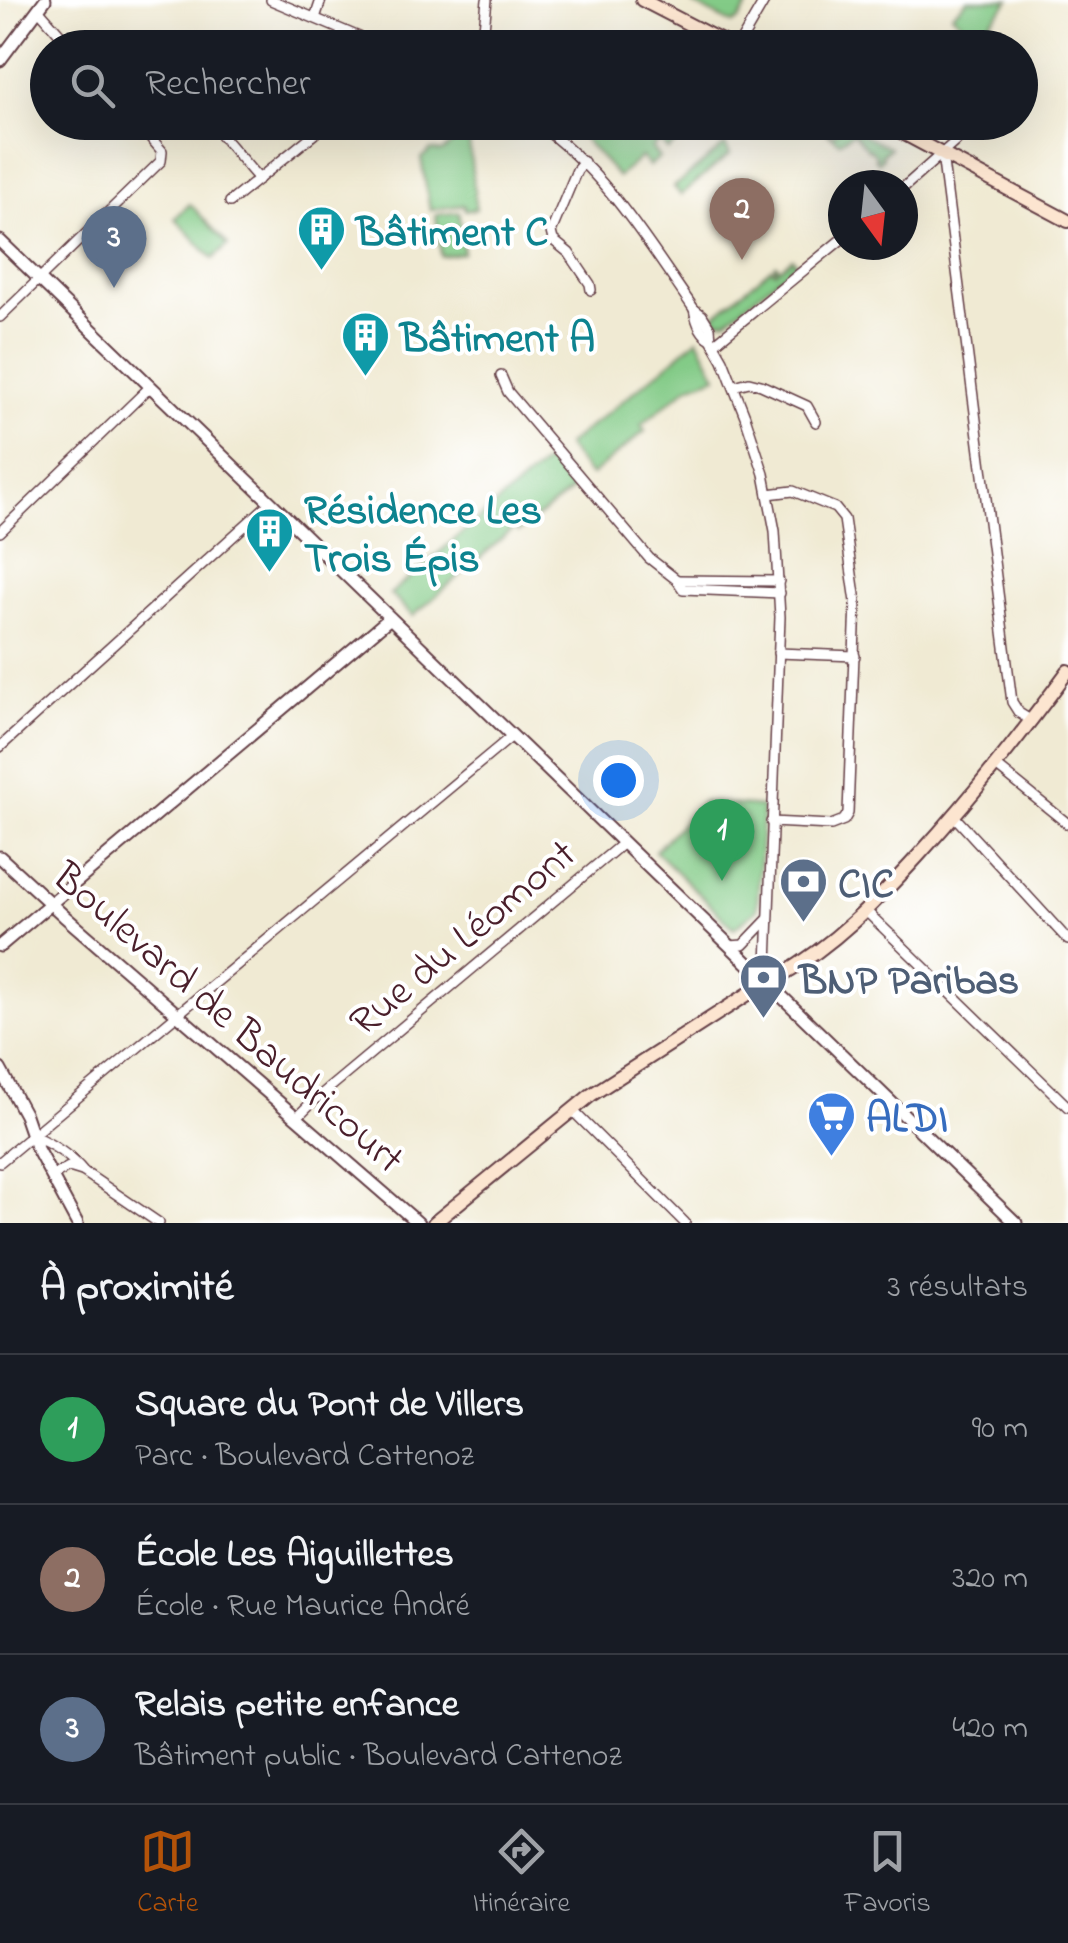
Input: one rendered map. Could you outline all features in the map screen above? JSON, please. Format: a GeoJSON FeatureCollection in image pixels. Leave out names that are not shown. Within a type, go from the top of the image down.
{"type":"FeatureCollection","features":[{"type":"Feature","properties":{"kind":"main road"},"geometry":{"type":"LineString","coordinates":[[642,0],[701,30]]}},
{"type":"Feature","properties":{"kind":"main road"},"geometry":{"type":"LineString","coordinates":[[916,140],[1068,220]]}},
{"type":"Feature","properties":{"kind":"main road"},"geometry":{"type":"LineString","coordinates":[[780,976],[824,947],[866,910],[954,816],[1068,671]]}},
{"type":"Feature","properties":{"kind":"main road"},"geometry":{"type":"LineString","coordinates":[[434,1223],[591,1094],[756,990],[775,990],[780,984],[776,968],[761,967],[752,980],[756,990]]}},
{"type":"Feature","properties":{"kind":"street"},"geometry":{"type":"LineString","coordinates":[[271,0],[342,30]]}},
{"type":"Feature","properties":{"kind":"street"},"geometry":{"type":"LineString","coordinates":[[314,18],[320,0]]}},
{"type":"Feature","properties":{"kind":"street"},"geometry":{"type":"LineString","coordinates":[[484,30],[487,0]]}},
{"type":"Feature","properties":{"kind":"street"},"geometry":{"type":"LineString","coordinates":[[747,30],[766,0]]}},
{"type":"Feature","properties":{"kind":"street"},"geometry":{"type":"LineString","coordinates":[[0,60],[42,4],[60,30]]}},
{"type":"Feature","properties":{"kind":"street"},"geometry":{"type":"LineString","coordinates":[[0,318],[162,161],[162,151],[153,140]]}},
{"type":"Feature","properties":{"kind":"street"},"geometry":{"type":"LineString","coordinates":[[225,140],[259,180]]}},
{"type":"Feature","properties":{"kind":"street"},"geometry":{"type":"LineString","coordinates":[[230,202],[307,140]]}},
{"type":"Feature","properties":{"kind":"street"},"geometry":{"type":"LineString","coordinates":[[0,242],[730,946],[761,967],[768,920],[780,593],[768,494],[734,386],[712,341],[696,322],[694,310],[622,204],[584,162],[557,140]]}},
{"type":"Feature","properties":{"kind":"street"},"geometry":{"type":"LineString","coordinates":[[918,175],[955,140]]}},
{"type":"Feature","properties":{"kind":"street"},"geometry":{"type":"LineString","coordinates":[[942,154],[1012,702],[1019,713],[1032,721]]}},
{"type":"Feature","properties":{"kind":"street"},"geometry":{"type":"LineString","coordinates":[[584,162],[551,232],[553,240],[568,253],[590,284],[590,290]]}},
{"type":"Feature","properties":{"kind":"street"},"geometry":{"type":"LineString","coordinates":[[712,341],[828,250]]}},
{"type":"Feature","properties":{"kind":"street"},"geometry":{"type":"LineString","coordinates":[[501,376],[508,392],[649,558],[683,588],[780,593]]}},
{"type":"Feature","properties":{"kind":"street"},"geometry":{"type":"LineString","coordinates":[[734,386],[748,382],[761,385],[803,404],[816,422]]}},
{"type":"Feature","properties":{"kind":"street"},"geometry":{"type":"LineString","coordinates":[[0,532],[150,386]]}},
{"type":"Feature","properties":{"kind":"street"},"geometry":{"type":"LineString","coordinates":[[768,494],[797,492],[836,508],[844,519],[856,602],[847,817],[831,825],[771,822]]}},
{"type":"Feature","properties":{"kind":"street"},"geometry":{"type":"LineString","coordinates":[[0,747],[270,502]]}},
{"type":"Feature","properties":{"kind":"street"},"geometry":{"type":"LineString","coordinates":[[677,580],[779,581]]}},
{"type":"Feature","properties":{"kind":"street"},"geometry":{"type":"LineString","coordinates":[[0,946],[390,618]]}},
{"type":"Feature","properties":{"kind":"street"},"geometry":{"type":"LineString","coordinates":[[778,653],[855,656]]}},
{"type":"Feature","properties":{"kind":"street"},"geometry":{"type":"LineString","coordinates":[[0,1162],[512,736]]}},
{"type":"Feature","properties":{"kind":"street"},"geometry":{"type":"LineString","coordinates":[[996,766],[1068,824]]}},
{"type":"Feature","properties":{"kind":"street"},"geometry":{"type":"LineString","coordinates":[[954,816],[1068,940]]}},
{"type":"Feature","properties":{"kind":"street","name":"Rue du Léomont"},"geometry":{"type":"LineString","coordinates":[[296,1118],[622,843]]}},
{"type":"Feature","properties":{"kind":"street","name":"Boulevard de Baudricourt"},"geometry":{"type":"LineString","coordinates":[[0,857],[418,1223]]}},
{"type":"Feature","properties":{"kind":"street"},"geometry":{"type":"LineString","coordinates":[[866,910],[1068,1107]]}},
{"type":"Feature","properties":{"kind":"street"},"geometry":{"type":"LineString","coordinates":[[730,946],[742,944],[768,920]]}},
{"type":"Feature","properties":{"kind":"street"},"geometry":{"type":"LineString","coordinates":[[775,990],[1016,1223]]}},
{"type":"Feature","properties":{"kind":"street"},"geometry":{"type":"LineString","coordinates":[[0,1069],[78,1223]]}},
{"type":"Feature","properties":{"kind":"street"},"geometry":{"type":"LineString","coordinates":[[572,1110],[686,1223]]}},
{"type":"Feature","properties":{"kind":"street"},"geometry":{"type":"LineString","coordinates":[[32,1135],[159,1223]]}},
{"type":"Feature","properties":{"kind":"street"},"geometry":{"type":"LineString","coordinates":[[52,1176],[70,1168],[84,1172]]}},
{"type":"Feature","properties":{"kind":"green space"},"geometry":{"type":"Polygon","coordinates":[[[699,0],[752,0],[733,24],[694,5],[699,0]]]}},
{"type":"Feature","properties":{"kind":"green space"},"geometry":{"type":"Polygon","coordinates":[[[968,0],[1010,0],[983,30],[968,30],[952,14],[968,0]]]}},
{"type":"Feature","properties":{"kind":"green space"},"geometry":{"type":"Polygon","coordinates":[[[469,140],[476,209],[465,210],[464,205],[430,210],[421,158],[431,150],[442,152],[454,142],[469,140]]]}},
{"type":"Feature","properties":{"kind":"green space"},"geometry":{"type":"Polygon","coordinates":[[[585,140],[679,140],[668,150],[660,141],[652,148],[659,158],[649,166],[641,157],[618,177],[585,140]]]}},
{"type":"Feature","properties":{"kind":"green space"},"geometry":{"type":"Polygon","coordinates":[[[859,140],[874,140],[890,148],[878,162],[859,140]]]}},
{"type":"Feature","properties":{"kind":"green space"},"geometry":{"type":"Polygon","coordinates":[[[725,145],[730,154],[681,195],[674,187],[725,145]]]}},
{"type":"Feature","properties":{"kind":"green space"},"geometry":{"type":"Polygon","coordinates":[[[190,204],[228,245],[213,259],[175,218],[190,204]]]}},
{"type":"Feature","properties":{"kind":"green space"},"geometry":{"type":"Polygon","coordinates":[[[459,212],[463,253],[441,256],[436,215],[459,212]]]}},
{"type":"Feature","properties":{"kind":"green space"},"geometry":{"type":"Polygon","coordinates":[[[792,258],[796,263],[727,320],[718,320],[715,315],[771,268],[775,272],[776,264],[780,268],[792,258]]]}},
{"type":"Feature","properties":{"kind":"green space"},"geometry":{"type":"Polygon","coordinates":[[[698,338],[717,376],[689,386],[641,425],[645,431],[590,476],[566,446],[698,338]]]}},
{"type":"Feature","properties":{"kind":"green space"},"geometry":{"type":"Polygon","coordinates":[[[552,457],[578,486],[518,532],[514,528],[413,616],[390,594],[552,457]]]}},
{"type":"Feature","properties":{"kind":"green space"},"geometry":{"type":"Polygon","coordinates":[[[702,802],[763,807],[757,910],[734,928],[655,851],[702,802]]]}},
{"type":"Feature","properties":{"kind":"place","name":"École Les Aiguillettes"},"geometry":{"type":"Point","coordinates":[742,260]}},
{"type":"Feature","properties":{"kind":"place","name":"Bâtiment C"},"geometry":{"type":"Point","coordinates":[321,272]}},
{"type":"Feature","properties":{"kind":"place","name":"Relais petite enfance"},"geometry":{"type":"Point","coordinates":[114,288]}},
{"type":"Feature","properties":{"kind":"place","name":"Bâtiment A"},"geometry":{"type":"Point","coordinates":[365,378]}},
{"type":"Feature","properties":{"kind":"place","name":"Résidence Les Trois Épis"},"geometry":{"type":"Point","coordinates":[269,574]}},
{"type":"Feature","properties":{"kind":"place","name":"Square du Pont de Villers"},"geometry":{"type":"Point","coordinates":[722,881]}},
{"type":"Feature","properties":{"kind":"place","name":"CIC"},"geometry":{"type":"Point","coordinates":[803,924]}},
{"type":"Feature","properties":{"kind":"place","name":"BNP Paribas"},"geometry":{"type":"Point","coordinates":[764,1020]}},
{"type":"Feature","properties":{"kind":"place","name":"ALDI"},"geometry":{"type":"Point","coordinates":[831,1158]}}]}
